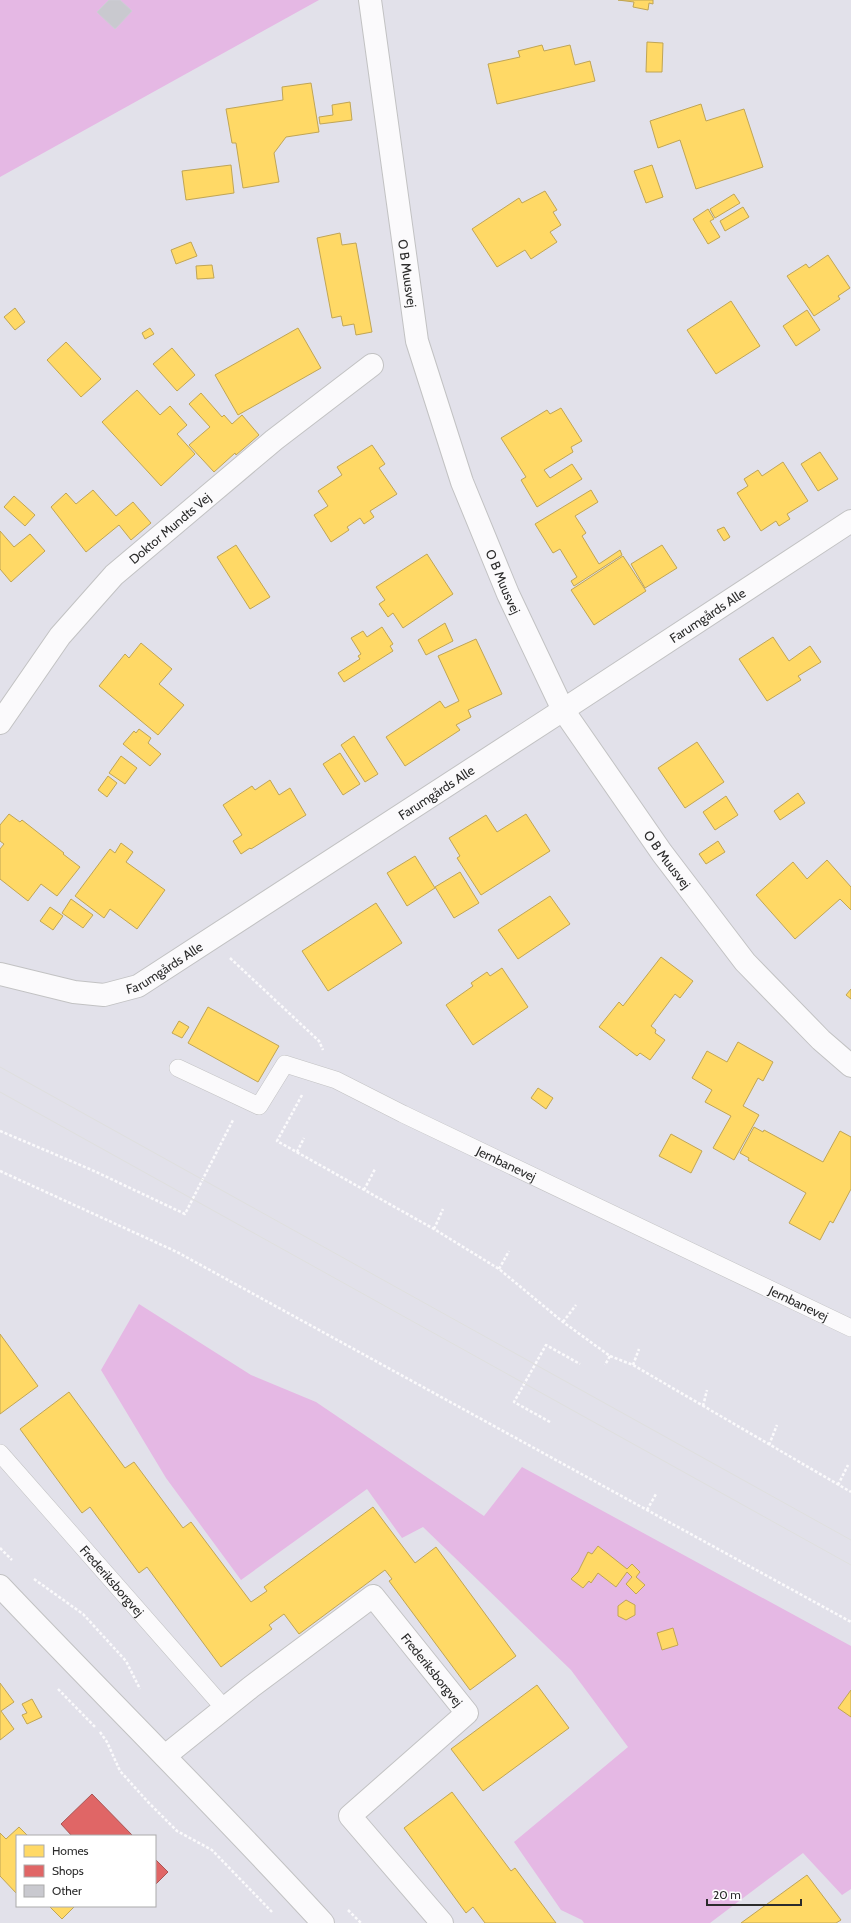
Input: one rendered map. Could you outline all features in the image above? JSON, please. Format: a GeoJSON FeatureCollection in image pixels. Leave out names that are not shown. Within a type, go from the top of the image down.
{"type":"FeatureCollection","features":[{"type":"Feature","properties":{"kind":"street","name":"O B Muusvej"},"geometry":{"type":"LineString","coordinates":[[370,0],[417,341],[462,482],[508,594],[563,710],[662,853],[745,962],[821,1040],[851,1066]]}},
{"type":"Feature","properties":{"kind":"street","name":"Doktor Mundts Vej"},"geometry":{"type":"LineString","coordinates":[[0,723],[60,636],[114,575],[274,440],[372,365]]}},
{"type":"Feature","properties":{"kind":"street","name":"Farumgårds Alle"},"geometry":{"type":"LineString","coordinates":[[0,974],[74,992],[104,995],[138,986],[851,521]]}},
{"type":"Feature","properties":{"kind":"street"},"geometry":{"type":"LineString","coordinates":[[0,1586],[323,1923]]}},
{"type":"Feature","properties":{"kind":"street","name":"Frederiksborgvej"},"geometry":{"type":"LineString","coordinates":[[164,1756],[224,1708],[373,1596],[467,1713],[350,1816],[442,1923]]}},
{"type":"Feature","properties":{"kind":"lane","name":"Jernbanevej"},"geometry":{"type":"LineString","coordinates":[[178,1068],[259,1106],[285,1064],[336,1080],[851,1328]]}},
{"type":"Feature","properties":{"kind":"lane","name":"Frederiksborgvej"},"geometry":{"type":"LineString","coordinates":[[0,1453],[224,1708]]}},
{"type":"Feature","properties":{"kind":"path"},"geometry":{"type":"LineString","coordinates":[[228,956],[319,1041],[325,1054],[313,1073],[277,1141],[434,1229],[499,1269],[563,1322],[610,1356],[633,1365],[851,1492]]}},
{"type":"Feature","properties":{"kind":"path"},"geometry":{"type":"LineString","coordinates":[[0,1131],[92,1170],[185,1214],[244,1099]]}},
{"type":"Feature","properties":{"kind":"path"},"geometry":{"type":"LineString","coordinates":[[298,1152],[304,1138]]}},
{"type":"Feature","properties":{"kind":"path"},"geometry":{"type":"LineString","coordinates":[[364,1190],[375,1169]]}},
{"type":"Feature","properties":{"kind":"path"},"geometry":{"type":"LineString","coordinates":[[0,1171],[177,1252],[851,1622]]}},
{"type":"Feature","properties":{"kind":"path"},"geometry":{"type":"LineString","coordinates":[[434,1229],[443,1208]]}},
{"type":"Feature","properties":{"kind":"path"},"geometry":{"type":"LineString","coordinates":[[499,1269],[509,1251]]}},
{"type":"Feature","properties":{"kind":"path"},"geometry":{"type":"LineString","coordinates":[[563,1322],[576,1305]]}},
{"type":"Feature","properties":{"kind":"path"},"geometry":{"type":"LineString","coordinates":[[550,1422],[514,1402],[546,1345],[580,1364]]}},
{"type":"Feature","properties":{"kind":"path"},"geometry":{"type":"LineString","coordinates":[[633,1365],[639,1349]]}},
{"type":"Feature","properties":{"kind":"path"},"geometry":{"type":"LineString","coordinates":[[605,1365],[610,1356]]}},
{"type":"Feature","properties":{"kind":"path"},"geometry":{"type":"LineString","coordinates":[[703,1406],[707,1390]]}},
{"type":"Feature","properties":{"kind":"path"},"geometry":{"type":"LineString","coordinates":[[770,1445],[777,1425]]}},
{"type":"Feature","properties":{"kind":"path"},"geometry":{"type":"LineString","coordinates":[[838,1484],[848,1465]]}},
{"type":"Feature","properties":{"kind":"path"},"geometry":{"type":"LineString","coordinates":[[647,1510],[656,1494]]}},
{"type":"Feature","properties":{"kind":"path"},"geometry":{"type":"LineString","coordinates":[[54,1685],[99,1731],[107,1742],[120,1771],[148,1802],[177,1830],[212,1850],[278,1918]]}},
{"type":"Feature","properties":{"kind":"shaded area"},"geometry":{"type":"Polygon","coordinates":[[[0,0],[319,0],[0,177],[0,0]]]}},
{"type":"Feature","properties":{"kind":"shaded area"},"geometry":{"type":"Polygon","coordinates":[[[139,1304],[251,1375],[316,1402],[484,1516],[522,1467],[851,1646],[851,1889],[842,1895],[803,1853],[710,1923],[584,1923],[582,1920],[561,1910],[514,1842],[628,1747],[571,1670],[423,1527],[402,1538],[367,1489],[241,1580],[166,1478],[101,1370],[139,1304]]]}},
{"type":"Feature","properties":{"kind":"building: Homes"},"geometry":{"type":"Polygon","coordinates":[[[618,0],[653,0],[653,4],[649,3],[648,10],[633,7],[634,2],[618,0]]]}},
{"type":"Feature","properties":{"kind":"building: Homes"},"geometry":{"type":"Polygon","coordinates":[[[647,42],[663,43],[662,72],[646,72],[647,42]]]}},
{"type":"Feature","properties":{"kind":"building: Homes"},"geometry":{"type":"Polygon","coordinates":[[[542,45],[544,51],[570,45],[575,65],[590,61],[595,81],[497,104],[488,64],[520,57],[518,51],[542,45]]]}},
{"type":"Feature","properties":{"kind":"building: Homes"},"geometry":{"type":"Polygon","coordinates":[[[311,83],[319,132],[286,137],[274,153],[279,182],[243,188],[236,143],[232,143],[226,109],[283,100],[282,87],[311,83]]]}},
{"type":"Feature","properties":{"kind":"building: Homes"},"geometry":{"type":"Polygon","coordinates":[[[350,102],[352,120],[320,124],[319,117],[333,115],[332,105],[350,102]]]}},
{"type":"Feature","properties":{"kind":"building: Homes"},"geometry":{"type":"Polygon","coordinates":[[[701,104],[706,121],[744,109],[763,167],[696,189],[680,140],[658,148],[650,121],[701,104]]]}},
{"type":"Feature","properties":{"kind":"building: Homes"},"geometry":{"type":"Polygon","coordinates":[[[231,165],[234,193],[186,200],[182,171],[231,165]]]}},
{"type":"Feature","properties":{"kind":"building: Homes"},"geometry":{"type":"Polygon","coordinates":[[[652,165],[663,197],[646,203],[634,171],[652,165]]]}},
{"type":"Feature","properties":{"kind":"building: Homes"},"geometry":{"type":"Polygon","coordinates":[[[545,191],[557,210],[553,212],[561,225],[550,232],[557,242],[531,259],[525,250],[497,267],[472,229],[519,198],[522,203],[545,191]]]}},
{"type":"Feature","properties":{"kind":"building: Homes"},"geometry":{"type":"Polygon","coordinates":[[[734,194],[740,203],[715,218],[710,209],[734,194]]]}},
{"type":"Feature","properties":{"kind":"building: Homes"},"geometry":{"type":"Polygon","coordinates":[[[743,207],[749,217],[725,231],[720,221],[743,207]]]}},
{"type":"Feature","properties":{"kind":"building: Homes"},"geometry":{"type":"Polygon","coordinates":[[[708,209],[714,219],[710,221],[720,237],[708,244],[693,219],[708,209]]]}},
{"type":"Feature","properties":{"kind":"building: Homes"},"geometry":{"type":"Polygon","coordinates":[[[340,233],[342,245],[356,243],[372,332],[356,335],[354,324],[343,326],[341,316],[332,318],[317,238],[340,233]]]}},
{"type":"Feature","properties":{"kind":"building: Homes"},"geometry":{"type":"Polygon","coordinates":[[[191,242],[197,256],[176,264],[171,250],[191,242]]]}},
{"type":"Feature","properties":{"kind":"building: Homes"},"geometry":{"type":"Polygon","coordinates":[[[828,255],[850,288],[838,296],[840,299],[814,316],[787,276],[806,264],[809,268],[828,255]]]}},
{"type":"Feature","properties":{"kind":"building: Homes"},"geometry":{"type":"Polygon","coordinates":[[[212,265],[214,278],[197,279],[196,266],[212,265]]]}},
{"type":"Feature","properties":{"kind":"building: Homes"},"geometry":{"type":"Polygon","coordinates":[[[731,301],[760,346],[716,374],[687,330],[731,301]]]}},
{"type":"Feature","properties":{"kind":"building: Homes"},"geometry":{"type":"Polygon","coordinates":[[[15,308],[25,322],[15,330],[4,317],[15,308]]]}},
{"type":"Feature","properties":{"kind":"building: Homes"},"geometry":{"type":"Polygon","coordinates":[[[807,310],[820,330],[796,346],[783,326],[807,310]]]}},
{"type":"Feature","properties":{"kind":"building: Homes"},"geometry":{"type":"Polygon","coordinates":[[[150,328],[154,334],[145,339],[142,333],[150,328]]]}},
{"type":"Feature","properties":{"kind":"building: Homes"},"geometry":{"type":"Polygon","coordinates":[[[298,328],[321,368],[238,415],[215,375],[298,328]]]}},
{"type":"Feature","properties":{"kind":"building: Homes"},"geometry":{"type":"Polygon","coordinates":[[[66,342],[101,379],[81,397],[47,360],[66,342]]]}},
{"type":"Feature","properties":{"kind":"building: Homes"},"geometry":{"type":"Polygon","coordinates":[[[172,348],[195,375],[177,391],[153,364],[172,348]]]}},
{"type":"Feature","properties":{"kind":"building: Homes"},"geometry":{"type":"Polygon","coordinates":[[[137,390],[160,415],[170,406],[187,425],[177,434],[195,454],[161,486],[102,422],[137,390]]]}},
{"type":"Feature","properties":{"kind":"building: Homes"},"geometry":{"type":"Polygon","coordinates":[[[201,393],[222,417],[224,415],[232,424],[242,415],[259,435],[236,455],[235,453],[214,472],[189,445],[210,427],[189,404],[201,393]]]}},
{"type":"Feature","properties":{"kind":"building: Homes"},"geometry":{"type":"Polygon","coordinates":[[[561,408],[582,441],[571,447],[573,452],[544,470],[550,478],[572,464],[582,479],[537,507],[521,480],[526,477],[501,438],[547,410],[550,414],[561,408]]]}},
{"type":"Feature","properties":{"kind":"building: Homes"},"geometry":{"type":"Polygon","coordinates":[[[372,445],[385,464],[379,468],[397,494],[370,511],[374,517],[364,524],[360,518],[347,527],[349,530],[331,542],[314,515],[328,506],[318,491],[342,475],[337,467],[372,445]]]}},
{"type":"Feature","properties":{"kind":"building: Homes"},"geometry":{"type":"Polygon","coordinates":[[[820,452],[838,479],[818,491],[801,464],[820,452]]]}},
{"type":"Feature","properties":{"kind":"building: Homes"},"geometry":{"type":"Polygon","coordinates":[[[783,462],[808,501],[787,514],[790,519],[779,526],[776,521],[761,531],[737,493],[748,486],[744,479],[758,470],[762,476],[783,462]]]}},
{"type":"Feature","properties":{"kind":"building: Homes"},"geometry":{"type":"Polygon","coordinates":[[[93,490],[116,516],[133,502],[151,523],[131,540],[119,525],[86,552],[51,507],[66,493],[76,504],[93,490]]]}},
{"type":"Feature","properties":{"kind":"building: Homes"},"geometry":{"type":"Polygon","coordinates":[[[591,490],[598,502],[575,516],[586,533],[582,536],[599,564],[620,550],[622,555],[574,586],[571,581],[577,577],[560,549],[553,553],[535,524],[591,490]]]}},
{"type":"Feature","properties":{"kind":"building: Homes"},"geometry":{"type":"Polygon","coordinates":[[[14,496],[35,515],[25,526],[4,507],[14,496]]]}},
{"type":"Feature","properties":{"kind":"building: Homes"},"geometry":{"type":"Polygon","coordinates":[[[724,527],[730,537],[724,541],[717,530],[724,527]]]}},
{"type":"Feature","properties":{"kind":"building: Homes"},"geometry":{"type":"Polygon","coordinates":[[[0,531],[14,547],[30,534],[45,551],[11,582],[0,569],[0,531]]]}},
{"type":"Feature","properties":{"kind":"building: Homes"},"geometry":{"type":"Polygon","coordinates":[[[236,545],[270,597],[250,609],[217,557],[236,545]]]}},
{"type":"Feature","properties":{"kind":"building: Homes"},"geometry":{"type":"Polygon","coordinates":[[[662,545],[677,568],[645,588],[631,564],[662,545]]]}},
{"type":"Feature","properties":{"kind":"building: Homes"},"geometry":{"type":"Polygon","coordinates":[[[427,554],[453,594],[403,628],[393,613],[388,617],[379,604],[385,600],[376,587],[427,554]]]}},
{"type":"Feature","properties":{"kind":"building: Homes"},"geometry":{"type":"Polygon","coordinates":[[[623,556],[646,591],[594,625],[571,590],[623,556]]]}},
{"type":"Feature","properties":{"kind":"building: Homes"},"geometry":{"type":"Polygon","coordinates":[[[445,623],[453,641],[426,655],[418,640],[445,623]]]}},
{"type":"Feature","properties":{"kind":"building: Homes"},"geometry":{"type":"Polygon","coordinates":[[[382,627],[393,644],[390,646],[393,651],[344,682],[338,673],[360,659],[358,656],[361,654],[351,638],[363,631],[367,637],[382,627]]]}},
{"type":"Feature","properties":{"kind":"building: Homes"},"geometry":{"type":"Polygon","coordinates":[[[773,637],[789,661],[810,646],[821,662],[798,676],[801,680],[767,701],[739,659],[773,637]]]}},
{"type":"Feature","properties":{"kind":"building: Homes"},"geometry":{"type":"Polygon","coordinates":[[[476,639],[502,694],[468,710],[471,717],[456,725],[460,730],[405,766],[386,737],[440,701],[445,708],[459,701],[438,656],[476,639]]]}},
{"type":"Feature","properties":{"kind":"building: Homes"},"geometry":{"type":"Polygon","coordinates":[[[141,643],[172,669],[159,684],[184,705],[158,735],[99,686],[125,654],[129,658],[141,643]]]}},
{"type":"Feature","properties":{"kind":"building: Homes"},"geometry":{"type":"Polygon","coordinates":[[[139,729],[151,738],[148,743],[161,754],[150,766],[123,744],[134,731],[136,733],[139,729]]]}},
{"type":"Feature","properties":{"kind":"building: Homes"},"geometry":{"type":"Polygon","coordinates":[[[354,736],[378,774],[365,782],[341,745],[354,736]]]}},
{"type":"Feature","properties":{"kind":"building: Homes"},"geometry":{"type":"Polygon","coordinates":[[[697,742],[724,782],[685,808],[658,768],[697,742]]]}},
{"type":"Feature","properties":{"kind":"building: Homes"},"geometry":{"type":"Polygon","coordinates":[[[340,753],[360,784],[343,795],[323,764],[340,753]]]}},
{"type":"Feature","properties":{"kind":"building: Homes"},"geometry":{"type":"Polygon","coordinates":[[[121,756],[137,768],[125,784],[109,773],[121,756]]]}},
{"type":"Feature","properties":{"kind":"building: Homes"},"geometry":{"type":"Polygon","coordinates":[[[108,776],[117,783],[107,797],[98,790],[108,776]]]}},
{"type":"Feature","properties":{"kind":"building: Homes"},"geometry":{"type":"Polygon","coordinates":[[[270,780],[279,795],[290,788],[306,815],[241,854],[233,841],[242,835],[223,805],[252,786],[255,790],[270,780]]]}},
{"type":"Feature","properties":{"kind":"building: Homes"},"geometry":{"type":"Polygon","coordinates":[[[798,793],[805,803],[780,820],[774,811],[798,793]]]}},
{"type":"Feature","properties":{"kind":"building: Homes"},"geometry":{"type":"Polygon","coordinates":[[[726,796],[738,815],[715,830],[703,812],[726,796]]]}},
{"type":"Feature","properties":{"kind":"building: Homes"},"geometry":{"type":"Polygon","coordinates":[[[9,814],[20,822],[22,820],[80,867],[57,896],[41,884],[28,901],[0,879],[0,849],[4,844],[0,841],[0,825],[9,814]]]}},
{"type":"Feature","properties":{"kind":"building: Homes"},"geometry":{"type":"Polygon","coordinates":[[[526,814],[550,851],[481,895],[457,858],[460,856],[449,838],[486,815],[497,832],[526,814]]]}},
{"type":"Feature","properties":{"kind":"building: Homes"},"geometry":{"type":"Polygon","coordinates":[[[718,841],[725,852],[706,864],[699,854],[718,841]]]}},
{"type":"Feature","properties":{"kind":"building: Homes"},"geometry":{"type":"Polygon","coordinates":[[[121,843],[133,852],[126,862],[165,890],[137,929],[110,909],[104,918],[75,896],[110,849],[115,853],[121,843]]]}},
{"type":"Feature","properties":{"kind":"building: Homes"},"geometry":{"type":"Polygon","coordinates":[[[415,856],[435,888],[407,906],[387,873],[415,856]]]}},
{"type":"Feature","properties":{"kind":"building: Homes"},"geometry":{"type":"Polygon","coordinates":[[[827,860],[851,887],[851,910],[840,899],[795,939],[756,895],[793,862],[807,879],[827,860]]]}},
{"type":"Feature","properties":{"kind":"building: Homes"},"geometry":{"type":"Polygon","coordinates":[[[460,872],[479,903],[454,918],[435,887],[460,872]]]}},
{"type":"Feature","properties":{"kind":"building: Homes"},"geometry":{"type":"Polygon","coordinates":[[[550,896],[570,924],[518,959],[498,930],[550,896]]]}},
{"type":"Feature","properties":{"kind":"building: Homes"},"geometry":{"type":"Polygon","coordinates":[[[71,899],[93,915],[83,928],[62,913],[71,899]]]}},
{"type":"Feature","properties":{"kind":"building: Homes"},"geometry":{"type":"Polygon","coordinates":[[[376,903],[402,943],[328,991],[302,951],[376,903]]]}},
{"type":"Feature","properties":{"kind":"building: Homes"},"geometry":{"type":"Polygon","coordinates":[[[50,907],[63,916],[53,930],[40,921],[50,907]]]}},
{"type":"Feature","properties":{"kind":"building: Homes"},"geometry":{"type":"Polygon","coordinates":[[[661,957],[693,981],[680,998],[675,994],[651,1026],[656,1030],[655,1033],[665,1040],[650,1060],[640,1053],[637,1056],[599,1027],[619,1002],[623,1006],[661,957]]]}},
{"type":"Feature","properties":{"kind":"building: Homes"},"geometry":{"type":"Polygon","coordinates":[[[502,968],[528,1007],[473,1045],[446,1005],[473,986],[471,983],[487,972],[490,976],[502,968]]]}},
{"type":"Feature","properties":{"kind":"building: Homes"},"geometry":{"type":"Polygon","coordinates":[[[851,989],[851,999],[846,995],[851,989]]]}},
{"type":"Feature","properties":{"kind":"building: Homes"},"geometry":{"type":"Polygon","coordinates":[[[208,1007],[279,1046],[258,1082],[188,1043],[208,1007]]]}},
{"type":"Feature","properties":{"kind":"building: Homes"},"geometry":{"type":"Polygon","coordinates":[[[179,1021],[189,1027],[182,1038],[172,1033],[179,1021]]]}},
{"type":"Feature","properties":{"kind":"building: Homes"},"geometry":{"type":"Polygon","coordinates":[[[738,1042],[773,1062],[763,1081],[758,1078],[743,1106],[759,1115],[734,1160],[713,1148],[731,1116],[705,1102],[712,1090],[692,1078],[707,1051],[727,1062],[738,1042]]]}},
{"type":"Feature","properties":{"kind":"building: Homes"},"geometry":{"type":"Polygon","coordinates":[[[538,1088],[553,1098],[546,1109],[531,1098],[538,1088]]]}},
{"type":"Feature","properties":{"kind":"building: Homes"},"geometry":{"type":"Polygon","coordinates":[[[754,1127],[763,1132],[764,1130],[823,1162],[840,1131],[851,1137],[851,1189],[833,1223],[830,1221],[820,1240],[789,1223],[806,1193],[748,1160],[749,1158],[740,1153],[754,1127]]]}},
{"type":"Feature","properties":{"kind":"building: Homes"},"geometry":{"type":"Polygon","coordinates":[[[671,1134],[702,1151],[691,1173],[659,1156],[671,1134]]]}},
{"type":"Feature","properties":{"kind":"building: Homes"},"geometry":{"type":"Polygon","coordinates":[[[0,1334],[38,1386],[0,1414],[0,1334]]]}},
{"type":"Feature","properties":{"kind":"building: Homes"},"geometry":{"type":"Polygon","coordinates":[[[69,1392],[125,1468],[134,1462],[183,1528],[191,1522],[251,1602],[267,1591],[264,1587],[373,1507],[415,1563],[436,1547],[516,1656],[470,1690],[389,1581],[392,1579],[385,1570],[299,1634],[284,1614],[269,1625],[272,1629],[221,1667],[147,1567],[139,1573],[90,1507],[82,1513],[20,1429],[69,1392]]]}},
{"type":"Feature","properties":{"kind":"building: Homes"},"geometry":{"type":"Polygon","coordinates":[[[598,1546],[627,1569],[632,1564],[640,1572],[636,1577],[645,1585],[636,1594],[626,1584],[632,1577],[627,1572],[616,1587],[598,1573],[591,1583],[589,1581],[583,1588],[571,1579],[578,1572],[588,1552],[592,1554],[598,1546]]]}},
{"type":"Feature","properties":{"kind":"building: Homes"},"geometry":{"type":"Polygon","coordinates":[[[626,1600],[635,1605],[635,1615],[626,1620],[618,1616],[618,1606],[626,1600]]]}},
{"type":"Feature","properties":{"kind":"building: Homes"},"geometry":{"type":"Polygon","coordinates":[[[673,1628],[678,1645],[662,1650],[657,1633],[673,1628]]]}},
{"type":"Feature","properties":{"kind":"building: Homes"},"geometry":{"type":"Polygon","coordinates":[[[0,1683],[14,1702],[1,1711],[14,1729],[0,1740],[0,1683]]]}},
{"type":"Feature","properties":{"kind":"building: Homes"},"geometry":{"type":"Polygon","coordinates":[[[537,1685],[569,1728],[483,1791],[451,1749],[537,1685]]]}},
{"type":"Feature","properties":{"kind":"building: Homes"},"geometry":{"type":"Polygon","coordinates":[[[851,1690],[851,1717],[838,1708],[851,1690]]]}},
{"type":"Feature","properties":{"kind":"building: Homes"},"geometry":{"type":"Polygon","coordinates":[[[32,1699],[42,1717],[27,1724],[22,1715],[27,1713],[22,1704],[32,1699]]]}},
{"type":"Feature","properties":{"kind":"building: Homes"},"geometry":{"type":"Polygon","coordinates":[[[452,1792],[511,1871],[515,1868],[556,1923],[485,1923],[473,1907],[466,1913],[404,1828],[452,1792]]]}},
{"type":"Feature","properties":{"kind":"building: Homes"},"geometry":{"type":"Polygon","coordinates":[[[19,1827],[27,1835],[16,1835],[16,1893],[0,1876],[0,1833],[6,1839],[19,1827]]]}},
{"type":"Feature","properties":{"kind":"building: Homes"},"geometry":{"type":"Polygon","coordinates":[[[807,1875],[841,1920],[836,1923],[741,1923],[807,1875]]]}},
{"type":"Feature","properties":{"kind":"building: Homes"},"geometry":{"type":"Polygon","coordinates":[[[50,1907],[74,1907],[62,1919],[50,1907]]]}},
{"type":"Feature","properties":{"kind":"building: Shops"},"geometry":{"type":"Polygon","coordinates":[[[92,1794],[132,1835],[71,1835],[61,1824],[92,1794]]]}},
{"type":"Feature","properties":{"kind":"building: Shops"},"geometry":{"type":"Polygon","coordinates":[[[156,1860],[168,1872],[156,1884],[156,1860]]]}},
{"type":"Feature","properties":{"kind":"building: Other"},"geometry":{"type":"Polygon","coordinates":[[[109,0],[120,0],[132,11],[115,29],[97,12],[109,0]]]}},
{"type":"Feature","properties":{"kind":"tram line"},"geometry":{"type":"LineString","coordinates":[[0,1067],[851,1540]]}},
{"type":"Feature","properties":{"kind":"tram line"},"geometry":{"type":"LineString","coordinates":[[0,1092],[851,1565]]}}]}
